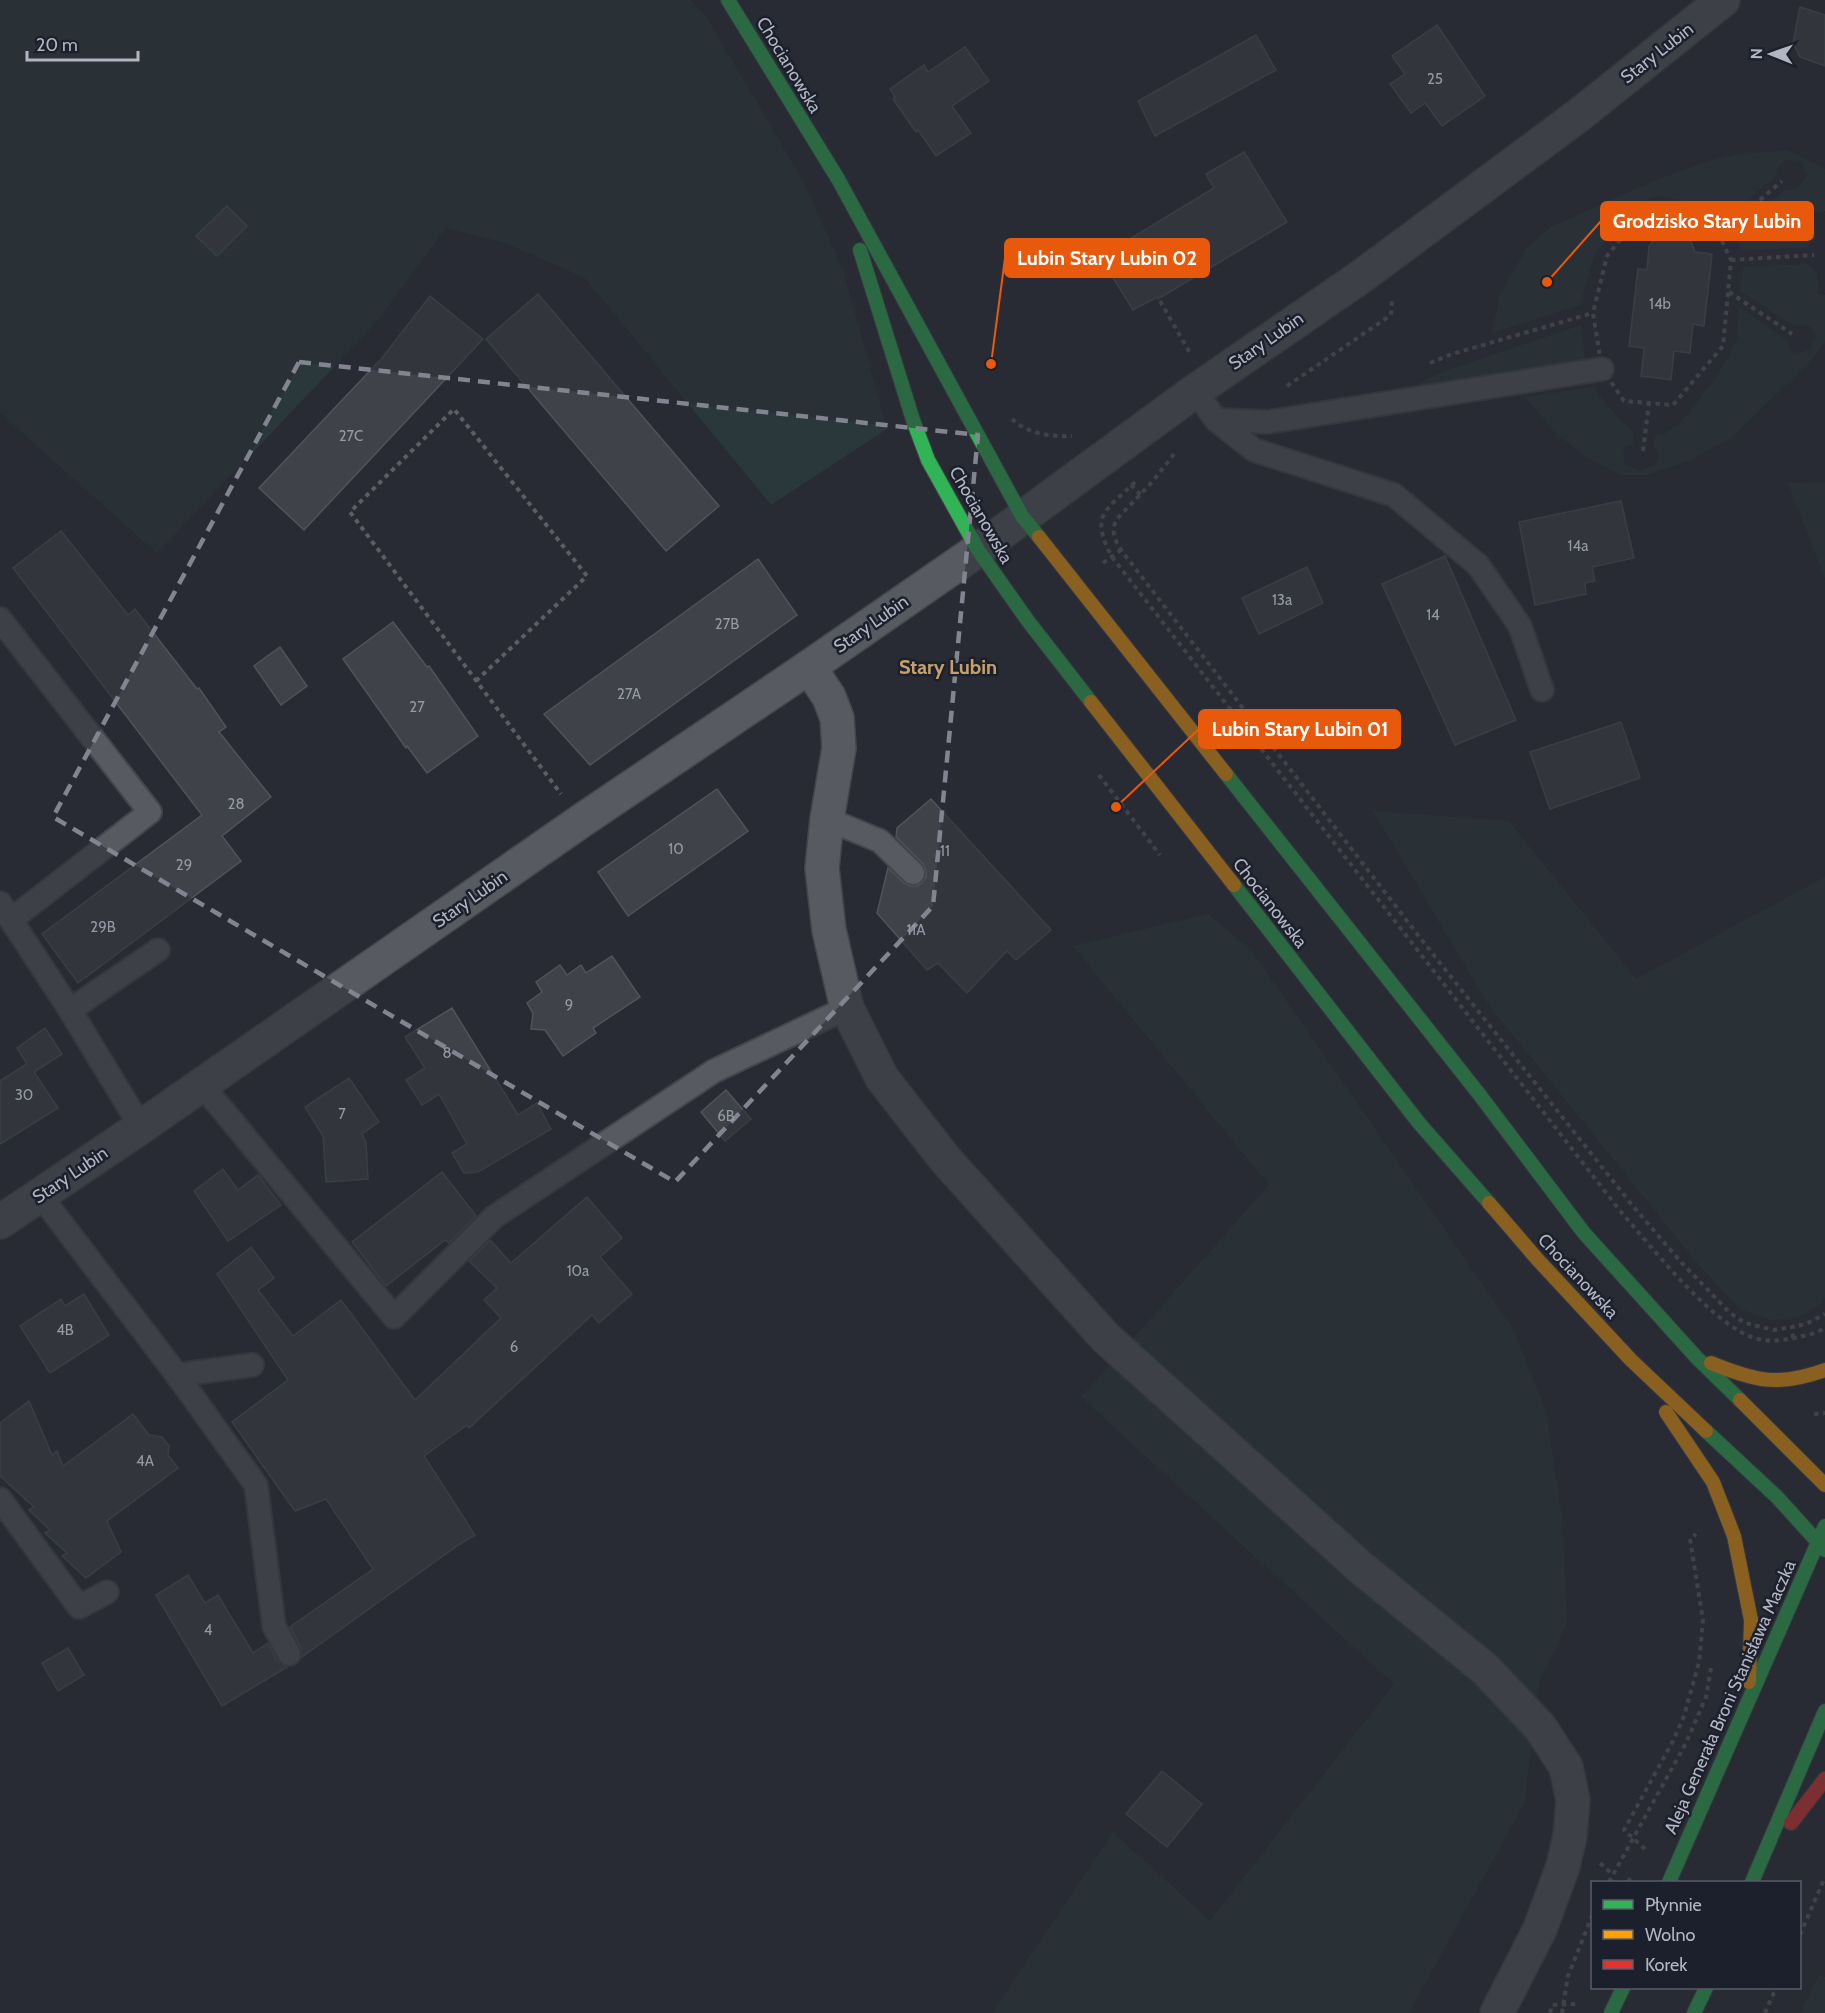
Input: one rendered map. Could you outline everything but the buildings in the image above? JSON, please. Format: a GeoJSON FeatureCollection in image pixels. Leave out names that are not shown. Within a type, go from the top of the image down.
{"type":"FeatureCollection","features":[{"type":"Feature","properties":{"kind":"street","name":"Chocianowska"},"geometry":{"type":"LineString","coordinates":[[728,0],[838,179],[1022,516],[1479,1094],[1584,1233],[1697,1358],[1825,1485]]}},
{"type":"Feature","properties":{"kind":"street","name":"Stary Lubin"},"geometry":{"type":"LineString","coordinates":[[0,1222],[978,550],[1195,391],[1362,276],[1579,115],[1723,0]]}},
{"type":"Feature","properties":{"kind":"street","name":"Chocianowska"},"geometry":{"type":"LineString","coordinates":[[838,179],[913,420],[928,460],[978,550],[1028,621],[1419,1123],[1538,1260],[1631,1360],[1777,1497],[1821,1547]]}},
{"type":"Feature","properties":{"kind":"street"},"geometry":{"type":"LineString","coordinates":[[809,667],[829,697],[837,718],[839,748],[827,819],[822,868],[829,930],[847,1008],[882,1078],[945,1159],[1105,1337],[1360,1568],[1485,1669],[1540,1727],[1566,1767],[1573,1800],[1570,1836],[1563,1866],[1540,1929],[1497,2013]]}},
{"type":"Feature","properties":{"kind":"street"},"geometry":{"type":"LineString","coordinates":[[1697,1358],[1751,1378],[1776,1380],[1814,1375],[1825,1371]]}},
{"type":"Feature","properties":{"kind":"street"},"geometry":{"type":"LineString","coordinates":[[1631,1360],[1713,1482],[1734,1536],[1751,1620],[1748,1699]]}},
{"type":"Feature","properties":{"kind":"street","name":"Aleja Generała Broni Stanisława Maczka"},"geometry":{"type":"LineString","coordinates":[[1669,1881],[1748,1699],[1821,1547],[1825,1526]]}},
{"type":"Feature","properties":{"kind":"street"},"geometry":{"type":"LineString","coordinates":[[1752,1881],[1825,1711]]}},
{"type":"Feature","properties":{"kind":"street"},"geometry":{"type":"LineString","coordinates":[[1760,1866],[1825,1779]]}},
{"type":"Feature","properties":{"kind":"street"},"geometry":{"type":"LineString","coordinates":[[1611,2013],[1623,1989]]}},
{"type":"Feature","properties":{"kind":"street"},"geometry":{"type":"LineString","coordinates":[[1694,2013],[1706,1989]]}},
{"type":"Feature","properties":{"kind":"lane"},"geometry":{"type":"LineString","coordinates":[[1216,420],[1268,422],[1602,369]]}},
{"type":"Feature","properties":{"kind":"lane"},"geometry":{"type":"LineString","coordinates":[[1195,391],[1216,420],[1254,450],[1394,495],[1478,565],[1520,626],[1542,690]]}},
{"type":"Feature","properties":{"kind":"lane"},"geometry":{"type":"LineString","coordinates":[[0,619],[150,812],[6,911],[70,1010],[141,1127]]}},
{"type":"Feature","properties":{"kind":"lane"},"geometry":{"type":"LineString","coordinates":[[827,819],[880,841],[913,873]]}},
{"type":"Feature","properties":{"kind":"lane"},"geometry":{"type":"LineString","coordinates":[[70,1010],[158,950]]}},
{"type":"Feature","properties":{"kind":"lane"},"geometry":{"type":"LineString","coordinates":[[202,1085],[394,1317],[495,1217],[714,1071],[847,1008]]}},
{"type":"Feature","properties":{"kind":"lane"},"geometry":{"type":"LineString","coordinates":[[40,1195],[177,1375],[256,1485],[274,1626],[289,1654]]}},
{"type":"Feature","properties":{"kind":"lane"},"geometry":{"type":"LineString","coordinates":[[177,1375],[252,1365]]}},
{"type":"Feature","properties":{"kind":"lane"},"geometry":{"type":"LineString","coordinates":[[0,1498],[79,1607],[107,1592]]}},
{"type":"Feature","properties":{"kind":"path"},"geometry":{"type":"LineString","coordinates":[[1719,235],[1782,181]]}},
{"type":"Feature","properties":{"kind":"path"},"geometry":{"type":"LineString","coordinates":[[1660,210],[1691,216],[1719,235],[1731,260],[1723,346],[1673,405],[1624,401],[1602,369],[1593,313],[1607,256],[1636,220],[1660,210]]}},
{"type":"Feature","properties":{"kind":"path"},"geometry":{"type":"LineString","coordinates":[[1731,260],[1814,255]]}},
{"type":"Feature","properties":{"kind":"path"},"geometry":{"type":"LineString","coordinates":[[1284,388],[1391,315],[1392,292]]}},
{"type":"Feature","properties":{"kind":"path"},"geometry":{"type":"LineString","coordinates":[[1729,292],[1792,334]]}},
{"type":"Feature","properties":{"kind":"path"},"geometry":{"type":"LineString","coordinates":[[1643,451],[1648,403]]}},
{"type":"Feature","properties":{"kind":"path"},"geometry":{"type":"LineString","coordinates":[[476,681],[587,576],[454,409],[350,512],[476,681],[581,821]]}},
{"type":"Feature","properties":{"kind":"path"},"geometry":{"type":"LineString","coordinates":[[1216,420],[1183,443],[1163,466],[1153,482],[1116,520],[1114,538],[1121,550],[1421,939],[1673,1253],[1730,1313],[1745,1323],[1774,1330],[1792,1327]]}},
{"type":"Feature","properties":{"kind":"path"},"geometry":{"type":"LineString","coordinates":[[1132,437],[1146,458],[1146,467],[1143,474],[1105,511],[1101,522],[1103,540],[1112,557],[1622,1212],[1670,1268],[1724,1322],[1749,1335],[1773,1341],[1809,1335],[1825,1328]]}},
{"type":"Feature","properties":{"kind":"path"},"geometry":{"type":"LineString","coordinates":[[1641,1857],[1645,1848],[1624,1830],[1681,1724],[1699,1662],[1703,1620],[1690,1539],[1697,1532],[1727,1519]]}},
{"type":"Feature","properties":{"kind":"path"},"geometry":{"type":"LineString","coordinates":[[1610,1881],[1686,1743],[1706,1697],[1713,1659]]}},
{"type":"Feature","properties":{"kind":"path"},"geometry":{"type":"LineString","coordinates":[[1629,1881],[1633,1874]]}},
{"type":"Feature","properties":{"kind":"path"},"geometry":{"type":"LineString","coordinates":[[1801,1933],[1825,1877]]}},
{"type":"Feature","properties":{"kind":"path"},"geometry":{"type":"LineString","coordinates":[[1562,2013],[1569,1976],[1591,1921]]}},
{"type":"Feature","properties":{"kind":"path"},"geometry":{"type":"LineString","coordinates":[[1765,2013],[1776,1989]]}},
{"type":"Feature","properties":{"kind":"path"},"geometry":{"type":"LineString","coordinates":[[1550,2013],[1552,2005],[1578,2004]]}},
{"type":"Feature","properties":{"kind":"highlighted area"},"geometry":{"type":"Polygon","coordinates":[[[299,362],[978,435],[933,906],[675,1182],[53,817],[299,362]]]}},
{"type":"Feature","properties":{"kind":"shaded area"},"geometry":{"type":"Polygon","coordinates":[[[0,0],[691,0],[707,18],[802,179],[842,267],[887,429],[771,505],[585,278],[506,243],[446,228],[376,323],[157,553],[0,413],[0,0]]]}},
{"type":"Feature","properties":{"kind":"shaded area"},"geometry":{"type":"Polygon","coordinates":[[[1787,150],[1825,169],[1825,211],[1813,213],[1816,237],[1807,247],[1740,251],[1734,232],[1785,190],[1797,189],[1808,175],[1800,161],[1787,160],[1778,166],[1776,176],[1719,223],[1690,202],[1658,196],[1644,200],[1628,213],[1595,254],[1580,305],[1491,333],[1501,292],[1527,248],[1551,227],[1654,181],[1708,161],[1733,155],[1787,150]]]}},
{"type":"Feature","properties":{"kind":"shaded area"},"geometry":{"type":"Polygon","coordinates":[[[1807,264],[1817,273],[1818,295],[1825,295],[1825,342],[1808,364],[1732,437],[1689,461],[1647,475],[1621,475],[1596,463],[1557,435],[1525,397],[1593,387],[1620,420],[1633,431],[1633,443],[1624,449],[1625,464],[1640,471],[1654,465],[1659,456],[1654,448],[1655,435],[1664,434],[1680,423],[1715,380],[1737,340],[1739,307],[1787,340],[1794,354],[1802,353],[1810,347],[1816,337],[1812,328],[1803,324],[1794,326],[1740,291],[1743,267],[1807,264]]]}},
{"type":"Feature","properties":{"kind":"shaded area"},"geometry":{"type":"Polygon","coordinates":[[[1581,325],[1585,359],[1445,385],[1411,388],[1442,372],[1581,325]]]}},
{"type":"Feature","properties":{"kind":"shaded area"},"geometry":{"type":"Polygon","coordinates":[[[1825,482],[1825,579],[1788,483],[1825,482]]]}},
{"type":"Feature","properties":{"kind":"shaded area"},"geometry":{"type":"Polygon","coordinates":[[[1373,811],[1509,821],[1636,979],[1825,877],[1825,1298],[1822,1303],[1800,1317],[1772,1320],[1740,1309],[1698,1264],[1488,1004],[1373,811]]]}},
{"type":"Feature","properties":{"kind":"shaded area"},"geometry":{"type":"Polygon","coordinates":[[[1208,914],[1252,951],[1514,1330],[1546,1410],[1562,1518],[1567,1623],[1540,1681],[1524,1804],[1409,2013],[992,2013],[1113,1832],[1210,1921],[1394,1684],[1081,1397],[1269,1185],[1073,946],[1208,914]]]}},
{"type":"Feature","properties":{"kind":"shaded area"},"geometry":{"type":"Polygon","coordinates":[[[1819,1976],[1825,1977],[1825,2013],[1800,2013],[1819,1976]]]}},
{"type":"Feature","properties":{"kind":"traffic: fast"},"geometry":{"type":"LineString","coordinates":[[728,0],[838,179],[1022,516],[1039,537]]}},
{"type":"Feature","properties":{"kind":"traffic: fast"},"geometry":{"type":"LineString","coordinates":[[860,250],[913,420],[928,460],[978,550],[1028,621],[1091,702]]}},
{"type":"Feature","properties":{"kind":"traffic: fast"},"geometry":{"type":"LineString","coordinates":[[1226,774],[1479,1094],[1584,1233],[1697,1358],[1740,1400]]}},
{"type":"Feature","properties":{"kind":"traffic: fast"},"geometry":{"type":"LineString","coordinates":[[1234,885],[1419,1123],[1489,1203]]}},
{"type":"Feature","properties":{"kind":"traffic: fast"},"geometry":{"type":"LineString","coordinates":[[1706,1431],[1777,1497],[1825,1550]]}},
{"type":"Feature","properties":{"kind":"traffic: fast"},"geometry":{"type":"LineString","coordinates":[[1669,1881],[1825,1526]]}},
{"type":"Feature","properties":{"kind":"traffic: fast"},"geometry":{"type":"LineString","coordinates":[[1752,1881],[1825,1711]]}},
{"type":"Feature","properties":{"kind":"traffic: fast"},"geometry":{"type":"LineString","coordinates":[[1611,2013],[1623,1989]]}},
{"type":"Feature","properties":{"kind":"traffic: fast"},"geometry":{"type":"LineString","coordinates":[[1694,2013],[1706,1989]]}},
{"type":"Feature","properties":{"kind":"traffic: slow"},"geometry":{"type":"LineString","coordinates":[[1039,537],[1226,774]]}},
{"type":"Feature","properties":{"kind":"traffic: slow"},"geometry":{"type":"LineString","coordinates":[[1091,702],[1234,885]]}},
{"type":"Feature","properties":{"kind":"traffic: slow"},"geometry":{"type":"LineString","coordinates":[[1489,1203],[1538,1260],[1631,1360],[1706,1431]]}},
{"type":"Feature","properties":{"kind":"traffic: slow"},"geometry":{"type":"LineString","coordinates":[[1711,1363],[1754,1378],[1767,1380],[1794,1379],[1825,1370]]}},
{"type":"Feature","properties":{"kind":"traffic: slow"},"geometry":{"type":"LineString","coordinates":[[1740,1400],[1825,1485]]}},
{"type":"Feature","properties":{"kind":"traffic: slow"},"geometry":{"type":"LineString","coordinates":[[1666,1412],[1713,1482],[1734,1536],[1751,1620],[1749,1682]]}},
{"type":"Feature","properties":{"kind":"traffic: jam"},"geometry":{"type":"LineString","coordinates":[[1791,1823],[1825,1779]]}},
{"type":"Feature","properties":{"kind":"place","name":"Grodzisko Stary Lubin"},"geometry":{"type":"Point","coordinates":[1547,282]}},
{"type":"Feature","properties":{"kind":"place","name":"Lubin Stary Lubin 02"},"geometry":{"type":"Point","coordinates":[991,364]}},
{"type":"Feature","properties":{"kind":"place","name":"Lubin Stary Lubin 01"},"geometry":{"type":"Point","coordinates":[1116,807]}},
{"type":"Feature","properties":{"kind":"district","name":"Stary Lubin"},"geometry":{"type":"Point","coordinates":[948,667]}}]}
